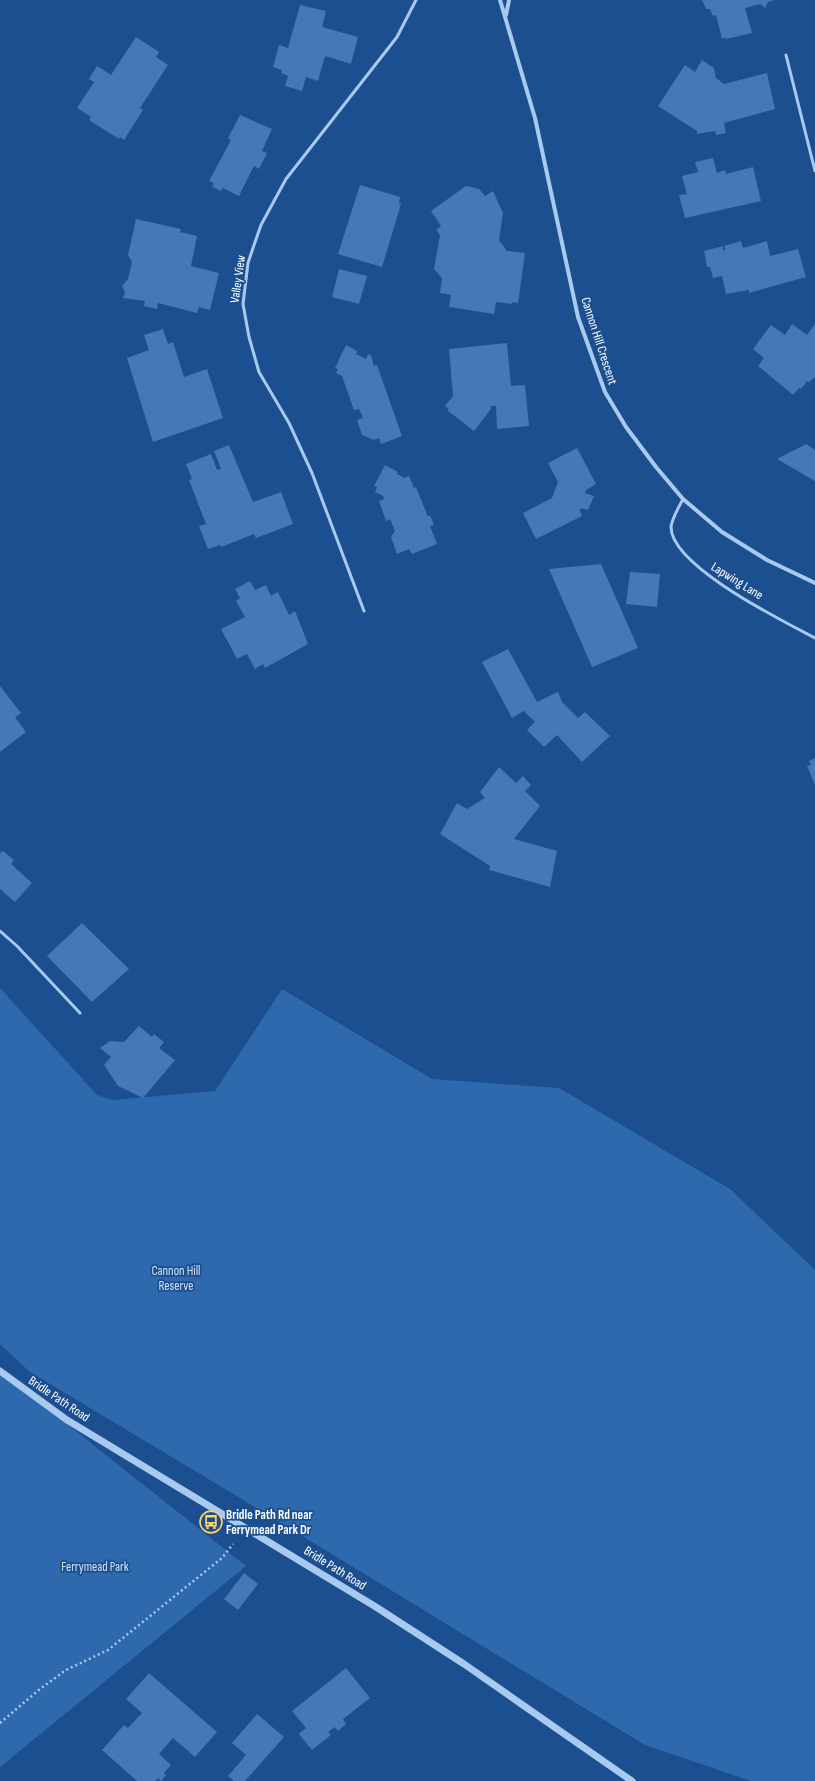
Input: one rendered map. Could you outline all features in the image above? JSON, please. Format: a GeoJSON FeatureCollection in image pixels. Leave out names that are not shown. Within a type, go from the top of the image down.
{"type":"FeatureCollection","features":[{"type":"Feature","properties":{"kind":"street","name":"Cannon Hill Crescent"},"geometry":{"type":"LineString","coordinates":[[500,0],[506,15],[535,118],[578,317],[591,357],[605,392],[626,427],[656,467],[683,499],[722,532],[767,560],[815,582]]}},
{"type":"Feature","properties":{"kind":"street","name":"Cannon Hill Crescent"},"geometry":{"type":"LineString","coordinates":[[506,15],[509,0]]}},
{"type":"Feature","properties":{"kind":"street","name":"Bridle Path Road"},"geometry":{"type":"LineString","coordinates":[[0,1371],[67,1420],[376,1607],[464,1664],[632,1781]]}},
{"type":"Feature","properties":{"kind":"lane","name":"Valley View"},"geometry":{"type":"LineString","coordinates":[[364,611],[312,473],[289,424],[259,372],[249,337],[243,304],[248,263],[253,248],[261,225],[286,179],[397,37],[416,0]]}},
{"type":"Feature","properties":{"kind":"lane"},"geometry":{"type":"LineString","coordinates":[[786,55],[815,171]]}},
{"type":"Feature","properties":{"kind":"lane","name":"Lapwing Lane"},"geometry":{"type":"LineString","coordinates":[[683,499],[671,527],[674,541],[692,562],[710,578],[815,638]]}},
{"type":"Feature","properties":{"kind":"lane"},"geometry":{"type":"LineString","coordinates":[[0,931],[17,946],[80,1013]]}},
{"type":"Feature","properties":{"kind":"path"},"geometry":{"type":"LineString","coordinates":[[0,1723],[40,1689],[66,1670],[108,1650],[139,1626],[222,1558],[244,1526]]}},
{"type":"Feature","properties":{"kind":"green space","name":"Cannon Hill Reserve"},"geometry":{"type":"Polygon","coordinates":[[[0,988],[97,1095],[113,1100],[215,1091],[282,989],[432,1079],[559,1088],[730,1189],[815,1270],[815,1781],[751,1781],[645,1745],[30,1372],[0,1344],[0,988]]]}},
{"type":"Feature","properties":{"kind":"green space","name":"Ferrymead Park"},"geometry":{"type":"Polygon","coordinates":[[[0,1371],[246,1566],[0,1767],[0,1371]]]}},
{"type":"Feature","properties":{"kind":"building"},"geometry":{"type":"Polygon","coordinates":[[[702,0],[775,0],[768,2],[765,8],[760,4],[745,8],[752,33],[722,39],[716,15],[713,16],[710,9],[706,9],[702,0]]]}},
{"type":"Feature","properties":{"kind":"building"},"geometry":{"type":"Polygon","coordinates":[[[300,5],[326,11],[322,27],[358,37],[351,64],[325,56],[318,81],[306,77],[302,91],[285,86],[288,76],[281,73],[282,70],[273,67],[279,45],[288,48],[300,5]]]}},
{"type":"Feature","properties":{"kind":"building"},"geometry":{"type":"Polygon","coordinates":[[[136,37],[159,52],[156,57],[168,65],[140,108],[143,110],[124,140],[120,137],[119,139],[89,120],[91,117],[77,108],[94,82],[89,79],[97,66],[111,75],[136,37]]]}},
{"type":"Feature","properties":{"kind":"building"},"geometry":{"type":"Polygon","coordinates":[[[702,60],[714,68],[716,78],[724,84],[767,73],[775,109],[724,123],[726,133],[716,135],[715,131],[697,134],[697,131],[658,106],[685,65],[695,72],[702,60]]]}},
{"type":"Feature","properties":{"kind":"building"},"geometry":{"type":"Polygon","coordinates":[[[240,115],[272,129],[262,151],[267,153],[259,169],[254,166],[239,196],[223,188],[221,191],[212,187],[214,183],[209,181],[231,140],[228,138],[240,115]]]}},
{"type":"Feature","properties":{"kind":"building"},"geometry":{"type":"Polygon","coordinates":[[[713,158],[717,173],[725,170],[726,174],[753,167],[761,201],[685,218],[679,195],[687,194],[682,176],[698,172],[695,162],[713,158]]]}},
{"type":"Feature","properties":{"kind":"building"},"geometry":{"type":"Polygon","coordinates":[[[360,185],[400,197],[399,203],[401,204],[382,267],[338,254],[360,185]]]}},
{"type":"Feature","properties":{"kind":"building"},"geometry":{"type":"Polygon","coordinates":[[[466,186],[479,189],[485,196],[493,191],[503,213],[499,240],[507,251],[525,253],[518,303],[512,302],[512,304],[496,302],[494,314],[449,307],[451,295],[440,293],[442,278],[434,269],[440,235],[436,230],[441,226],[431,211],[466,186]]]}},
{"type":"Feature","properties":{"kind":"building"},"geometry":{"type":"Polygon","coordinates":[[[136,219],[181,229],[180,232],[197,236],[191,266],[219,273],[210,310],[199,307],[197,313],[158,303],[157,309],[144,306],[145,301],[123,298],[125,292],[122,286],[128,279],[132,262],[128,255],[136,219]]]}},
{"type":"Feature","properties":{"kind":"building"},"geometry":{"type":"Polygon","coordinates":[[[741,241],[743,248],[767,241],[770,256],[798,249],[806,277],[749,293],[749,290],[726,294],[722,276],[713,278],[710,267],[707,267],[704,251],[723,246],[723,250],[726,250],[724,246],[741,241]]]}},
{"type":"Feature","properties":{"kind":"building"},"geometry":{"type":"Polygon","coordinates":[[[339,269],[367,276],[359,304],[332,297],[339,269]]]}},
{"type":"Feature","properties":{"kind":"building"},"geometry":{"type":"Polygon","coordinates":[[[792,324],[807,335],[815,324],[815,377],[809,382],[807,381],[801,389],[799,388],[793,395],[758,366],[764,358],[753,349],[771,325],[785,335],[792,324]]]}},
{"type":"Feature","properties":{"kind":"building"},"geometry":{"type":"Polygon","coordinates":[[[163,329],[168,344],[173,342],[184,377],[207,369],[223,418],[153,442],[127,358],[149,350],[144,335],[163,329]]]}},
{"type":"Feature","properties":{"kind":"building"},"geometry":{"type":"Polygon","coordinates":[[[507,343],[511,386],[525,385],[529,426],[497,429],[496,406],[491,406],[491,409],[474,431],[447,410],[449,409],[445,406],[453,396],[449,349],[507,343]]]}},
{"type":"Feature","properties":{"kind":"building"},"geometry":{"type":"Polygon","coordinates":[[[346,345],[357,351],[356,354],[366,359],[368,354],[371,356],[374,366],[377,365],[402,436],[381,444],[379,438],[374,440],[362,435],[357,420],[363,418],[359,409],[354,410],[342,376],[336,373],[338,369],[335,368],[346,345]]]}},
{"type":"Feature","properties":{"kind":"building"},"geometry":{"type":"Polygon","coordinates":[[[806,444],[815,450],[815,481],[777,459],[806,444]]]}},
{"type":"Feature","properties":{"kind":"building"},"geometry":{"type":"Polygon","coordinates":[[[229,445],[253,502],[281,492],[293,524],[256,538],[254,534],[221,547],[220,545],[208,549],[199,526],[206,524],[189,480],[192,479],[186,464],[211,454],[217,470],[221,469],[214,451],[229,445]]]}},
{"type":"Feature","properties":{"kind":"building"},"geometry":{"type":"Polygon","coordinates":[[[577,448],[596,484],[586,490],[585,493],[594,496],[588,510],[581,508],[580,510],[582,516],[536,539],[523,513],[552,498],[558,482],[548,463],[577,448]]]}},
{"type":"Feature","properties":{"kind":"building"},"geometry":{"type":"Polygon","coordinates":[[[385,465],[398,472],[397,474],[405,478],[409,476],[414,488],[416,487],[428,517],[430,515],[434,525],[430,526],[437,544],[412,554],[409,549],[397,554],[391,537],[395,531],[390,519],[386,521],[379,501],[384,499],[383,496],[375,492],[377,487],[374,486],[385,465]]]}},
{"type":"Feature","properties":{"kind":"building"},"geometry":{"type":"Polygon","coordinates":[[[601,564],[638,648],[592,667],[549,569],[601,564]]]}},
{"type":"Feature","properties":{"kind":"building"},"geometry":{"type":"Polygon","coordinates":[[[630,572],[660,574],[657,607],[626,604],[630,572]]]}},
{"type":"Feature","properties":{"kind":"building"},"geometry":{"type":"Polygon","coordinates":[[[250,581],[255,590],[266,585],[271,596],[278,592],[289,615],[295,611],[308,644],[265,668],[263,664],[255,669],[247,654],[237,659],[221,629],[245,617],[236,601],[240,598],[235,589],[250,581]]]}},
{"type":"Feature","properties":{"kind":"building"},"geometry":{"type":"Polygon","coordinates":[[[508,649],[537,702],[558,692],[562,702],[578,718],[585,712],[610,736],[582,762],[557,735],[544,747],[527,730],[535,722],[524,711],[512,718],[482,662],[508,649]]]}},
{"type":"Feature","properties":{"kind":"building"},"geometry":{"type":"Polygon","coordinates":[[[0,686],[21,713],[15,717],[26,732],[0,752],[0,686]]]}},
{"type":"Feature","properties":{"kind":"building"},"geometry":{"type":"Polygon","coordinates":[[[815,758],[815,785],[807,766],[811,765],[809,761],[815,758]]]}},
{"type":"Feature","properties":{"kind":"building"},"geometry":{"type":"Polygon","coordinates":[[[499,767],[516,783],[523,776],[531,785],[525,791],[540,806],[514,839],[557,851],[550,887],[489,870],[490,866],[440,834],[457,803],[467,809],[485,798],[480,792],[499,767]]]}},
{"type":"Feature","properties":{"kind":"building"},"geometry":{"type":"Polygon","coordinates":[[[3,851],[14,860],[11,864],[32,883],[15,902],[0,889],[0,853],[3,851]]]}},
{"type":"Feature","properties":{"kind":"building"},"geometry":{"type":"Polygon","coordinates":[[[82,923],[129,969],[92,1002],[47,956],[82,923]]]}},
{"type":"Feature","properties":{"kind":"building"},"geometry":{"type":"Polygon","coordinates":[[[139,1026],[152,1037],[154,1034],[164,1042],[159,1048],[175,1060],[143,1098],[118,1086],[104,1065],[111,1057],[100,1048],[110,1041],[124,1042],[139,1026]]]}},
{"type":"Feature","properties":{"kind":"building"},"geometry":{"type":"Polygon","coordinates":[[[244,1573],[258,1584],[238,1610],[224,1599],[244,1573]]]}},
{"type":"Feature","properties":{"kind":"building"},"geometry":{"type":"Polygon","coordinates":[[[346,1668],[370,1698],[343,1719],[346,1724],[338,1731],[335,1727],[328,1732],[331,1735],[312,1750],[299,1734],[306,1728],[292,1711],[346,1668]]]}},
{"type":"Feature","properties":{"kind":"building"},"geometry":{"type":"Polygon","coordinates":[[[149,1673],[217,1732],[195,1757],[173,1738],[159,1754],[171,1765],[164,1773],[166,1775],[161,1781],[158,1778],[155,1781],[137,1781],[102,1750],[124,1725],[128,1728],[142,1713],[126,1699],[149,1673]]]}},
{"type":"Feature","properties":{"kind":"building"},"geometry":{"type":"Polygon","coordinates":[[[257,1714],[284,1737],[245,1781],[234,1781],[228,1776],[246,1755],[232,1743],[257,1714]]]}},
{"type":"Feature","properties":{"kind":"place","name":"Bridle Path Rd near Ferrymead Park Dr"},"geometry":{"type":"Point","coordinates":[211,1522]}}]}
